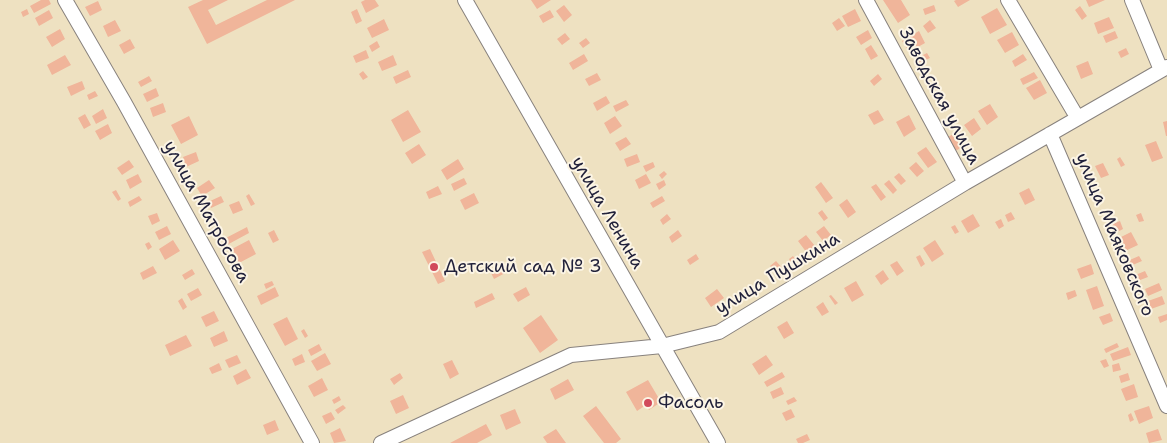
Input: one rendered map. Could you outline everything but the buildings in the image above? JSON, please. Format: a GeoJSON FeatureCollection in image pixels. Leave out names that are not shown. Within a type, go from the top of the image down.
{"type":"FeatureCollection","features":[{"type":"Feature","properties":{"kind":"street","name":"улица Матросова"},"geometry":{"type":"LineString","coordinates":[[65,0],[124,102],[312,443]]}},
{"type":"Feature","properties":{"kind":"street","name":"улица Ленина"},"geometry":{"type":"LineString","coordinates":[[465,0],[718,443]]}},
{"type":"Feature","properties":{"kind":"street","name":"Заводская улица"},"geometry":{"type":"LineString","coordinates":[[866,0],[965,183]]}},
{"type":"Feature","properties":{"kind":"street"},"geometry":{"type":"LineString","coordinates":[[1008,0],[1077,117]]}},
{"type":"Feature","properties":{"kind":"street"},"geometry":{"type":"LineString","coordinates":[[1132,0],[1164,68]]}},
{"type":"Feature","properties":{"kind":"street","name":"улица Пушкина"},"geometry":{"type":"LineString","coordinates":[[381,443],[571,355],[662,346],[719,332],[965,183],[1164,68]]}},
{"type":"Feature","properties":{"kind":"street","name":"улица Маяковского"},"geometry":{"type":"LineString","coordinates":[[1050,134],[1167,406]]}},
{"type":"Feature","properties":{"kind":"place","name":"Детский сад № 3"},"geometry":{"type":"Point","coordinates":[434,267]}},
{"type":"Feature","properties":{"kind":"place","name":"Фасоль"},"geometry":{"type":"Point","coordinates":[648,403]}}]}
